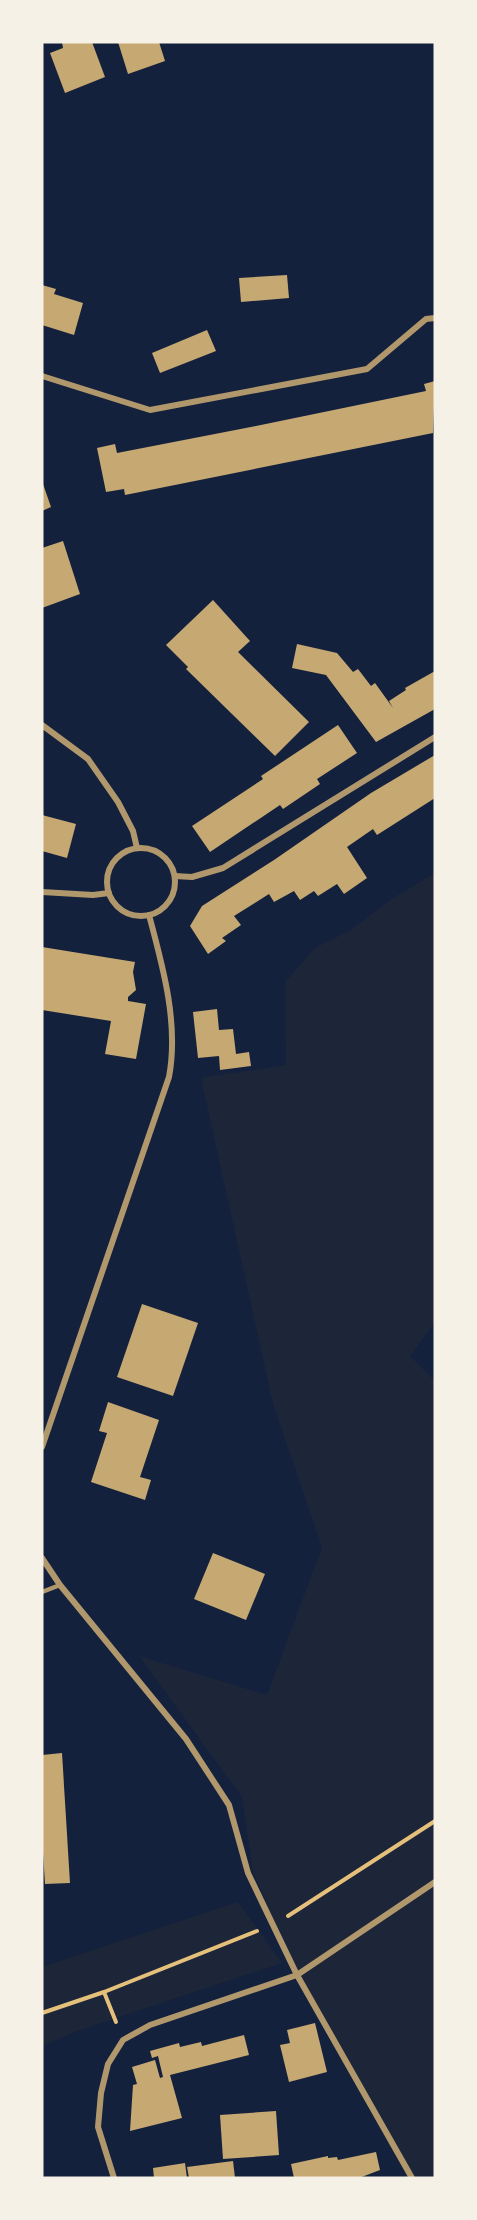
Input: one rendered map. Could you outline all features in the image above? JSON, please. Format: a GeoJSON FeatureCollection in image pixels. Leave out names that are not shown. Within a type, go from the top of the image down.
{"type":"FeatureCollection","features":[{"type":"Feature","properties":{"kind":"street"},"geometry":{"type":"LineString","coordinates":[[42,376],[150,410],[367,369],[426,319],[435,318]]}},
{"type":"Feature","properties":{"kind":"street"},"geometry":{"type":"LineString","coordinates":[[42,725],[88,759],[118,802],[133,831],[137,848]]}},
{"type":"Feature","properties":{"kind":"street"},"geometry":{"type":"LineString","coordinates":[[175,876],[192,877],[223,868],[435,737]]}},
{"type":"Feature","properties":{"kind":"street"},"geometry":{"type":"LineString","coordinates":[[137,848],[158,852],[172,867],[175,876],[175,886],[167,905],[149,915],[129,914],[120,909],[109,893],[108,873],[112,864],[127,850],[137,848]]}},
{"type":"Feature","properties":{"kind":"street"},"geometry":{"type":"LineString","coordinates":[[42,892],[93,895],[109,893]]}},
{"type":"Feature","properties":{"kind":"street"},"geometry":{"type":"LineString","coordinates":[[42,1447],[169,1077],[172,1062],[169,998],[149,915]]}},
{"type":"Feature","properties":{"kind":"street"},"geometry":{"type":"LineString","coordinates":[[42,1558],[60,1585],[186,1739],[229,1805],[249,1873],[297,1975],[412,2178]]}},
{"type":"Feature","properties":{"kind":"street"},"geometry":{"type":"LineString","coordinates":[[114,2178],[99,2127],[101,2093],[108,2064],[123,2040],[150,2025],[297,1975],[435,1882]]}},
{"type":"Feature","properties":{"kind":"lane"},"geometry":{"type":"LineString","coordinates":[[42,1592],[60,1585]]}},
{"type":"Feature","properties":{"kind":"path"},"geometry":{"type":"LineString","coordinates":[[287,1916],[435,1821]]}},
{"type":"Feature","properties":{"kind":"path"},"geometry":{"type":"LineString","coordinates":[[42,2013],[104,1992],[258,1930]]}},
{"type":"Feature","properties":{"kind":"path"},"geometry":{"type":"LineString","coordinates":[[104,1992],[123,2040]]}},
{"type":"Feature","properties":{"kind":"shaded area"},"geometry":{"type":"Polygon","coordinates":[[[435,873],[435,1322],[410,1356],[435,1381],[435,2178],[412,2178],[297,1975],[253,1872],[242,1797],[139,1656],[267,1695],[322,1547],[273,1404],[201,1078],[286,1065],[285,982],[315,948],[351,930],[393,898],[435,873]]]}},
{"type":"Feature","properties":{"kind":"shaded area"},"geometry":{"type":"Polygon","coordinates":[[[238,1902],[282,1963],[77,2031],[42,2046],[42,1967],[238,1902]]]}},
{"type":"Feature","properties":{"kind":"building"},"geometry":{"type":"Polygon","coordinates":[[[62,42],[92,42],[105,77],[65,93],[50,53],[63,48],[62,42]]]}},
{"type":"Feature","properties":{"kind":"building"},"geometry":{"type":"Polygon","coordinates":[[[118,42],[159,42],[165,61],[128,74],[118,42]]]}},
{"type":"Feature","properties":{"kind":"building"},"geometry":{"type":"Polygon","coordinates":[[[287,275],[289,298],[241,302],[239,278],[287,275]]]}},
{"type":"Feature","properties":{"kind":"building"},"geometry":{"type":"Polygon","coordinates":[[[42,285],[56,289],[54,294],[83,303],[74,335],[42,325],[42,285]]]}},
{"type":"Feature","properties":{"kind":"building"},"geometry":{"type":"Polygon","coordinates":[[[207,330],[216,351],[160,373],[152,353],[207,330]]]}},
{"type":"Feature","properties":{"kind":"building"},"geometry":{"type":"Polygon","coordinates":[[[435,381],[433,433],[125,495],[124,489],[106,492],[97,448],[115,444],[117,453],[256,426],[426,391],[424,384],[435,381]]]}},
{"type":"Feature","properties":{"kind":"building"},"geometry":{"type":"Polygon","coordinates":[[[42,481],[51,507],[42,511],[42,481]]]}},
{"type":"Feature","properties":{"kind":"building"},"geometry":{"type":"Polygon","coordinates":[[[63,541],[80,594],[42,608],[42,548],[63,541]]]}},
{"type":"Feature","properties":{"kind":"building"},"geometry":{"type":"Polygon","coordinates":[[[213,600],[250,641],[238,652],[309,722],[275,756],[186,669],[188,667],[166,645],[213,600]]]}},
{"type":"Feature","properties":{"kind":"building"},"geometry":{"type":"Polygon","coordinates":[[[297,644],[337,653],[353,672],[358,669],[371,686],[375,683],[393,708],[389,701],[406,690],[405,688],[435,671],[435,709],[376,742],[326,675],[292,668],[297,644]]]}},
{"type":"Feature","properties":{"kind":"building"},"geometry":{"type":"Polygon","coordinates":[[[338,725],[357,753],[317,779],[320,784],[283,809],[280,805],[210,852],[192,826],[263,779],[261,776],[338,725]]]}},
{"type":"Feature","properties":{"kind":"building"},"geometry":{"type":"Polygon","coordinates":[[[435,755],[435,798],[377,835],[373,829],[347,847],[367,878],[344,894],[337,884],[318,896],[314,891],[300,900],[294,891],[274,902],[269,894],[234,916],[241,925],[222,938],[226,941],[208,954],[190,926],[202,906],[371,793],[435,755]]]}},
{"type":"Feature","properties":{"kind":"building"},"geometry":{"type":"Polygon","coordinates":[[[42,815],[76,824],[67,858],[42,851],[42,815]]]}},
{"type":"Feature","properties":{"kind":"building"},"geometry":{"type":"Polygon","coordinates":[[[42,947],[135,962],[133,972],[136,990],[128,997],[128,1001],[146,1004],[136,1059],[105,1054],[111,1021],[42,1010],[42,947]]]}},
{"type":"Feature","properties":{"kind":"building"},"geometry":{"type":"Polygon","coordinates":[[[217,1009],[219,1030],[233,1029],[236,1054],[249,1052],[251,1066],[220,1070],[219,1056],[198,1058],[193,1012],[217,1009]]]}},
{"type":"Feature","properties":{"kind":"building"},"geometry":{"type":"Polygon","coordinates":[[[142,1304],[198,1323],[173,1396],[117,1377],[142,1304]]]}},
{"type":"Feature","properties":{"kind":"building"},"geometry":{"type":"Polygon","coordinates":[[[108,1402],[159,1420],[140,1477],[151,1480],[145,1500],[91,1482],[107,1433],[99,1431],[108,1402]]]}},
{"type":"Feature","properties":{"kind":"building"},"geometry":{"type":"Polygon","coordinates":[[[213,1553],[265,1574],[246,1620],[194,1599],[213,1553]]]}},
{"type":"Feature","properties":{"kind":"building"},"geometry":{"type":"Polygon","coordinates":[[[62,1753],[70,1883],[45,1884],[42,1836],[42,1755],[62,1753]]]}},
{"type":"Feature","properties":{"kind":"building"},"geometry":{"type":"Polygon","coordinates":[[[315,2023],[327,2072],[289,2082],[280,2045],[290,2043],[287,2030],[315,2023]]]}},
{"type":"Feature","properties":{"kind":"building"},"geometry":{"type":"Polygon","coordinates":[[[244,2035],[249,2055],[170,2075],[182,2118],[130,2131],[133,2085],[137,2084],[132,2067],[155,2060],[160,2078],[163,2077],[158,2056],[152,2058],[150,2051],[179,2043],[180,2047],[201,2042],[202,2046],[244,2035]]]}},
{"type":"Feature","properties":{"kind":"building"},"geometry":{"type":"Polygon","coordinates":[[[276,2111],[279,2155],[223,2159],[220,2115],[276,2111]]]}},
{"type":"Feature","properties":{"kind":"building"},"geometry":{"type":"Polygon","coordinates":[[[376,2152],[380,2170],[359,2178],[294,2178],[291,2164],[328,2156],[328,2158],[337,2157],[338,2160],[376,2152]]]}},
{"type":"Feature","properties":{"kind":"building"},"geometry":{"type":"Polygon","coordinates":[[[233,2161],[235,2178],[189,2178],[187,2167],[233,2161]]]}},
{"type":"Feature","properties":{"kind":"building"},"geometry":{"type":"Polygon","coordinates":[[[185,2163],[187,2178],[154,2178],[153,2168],[185,2163]]]}}]}
